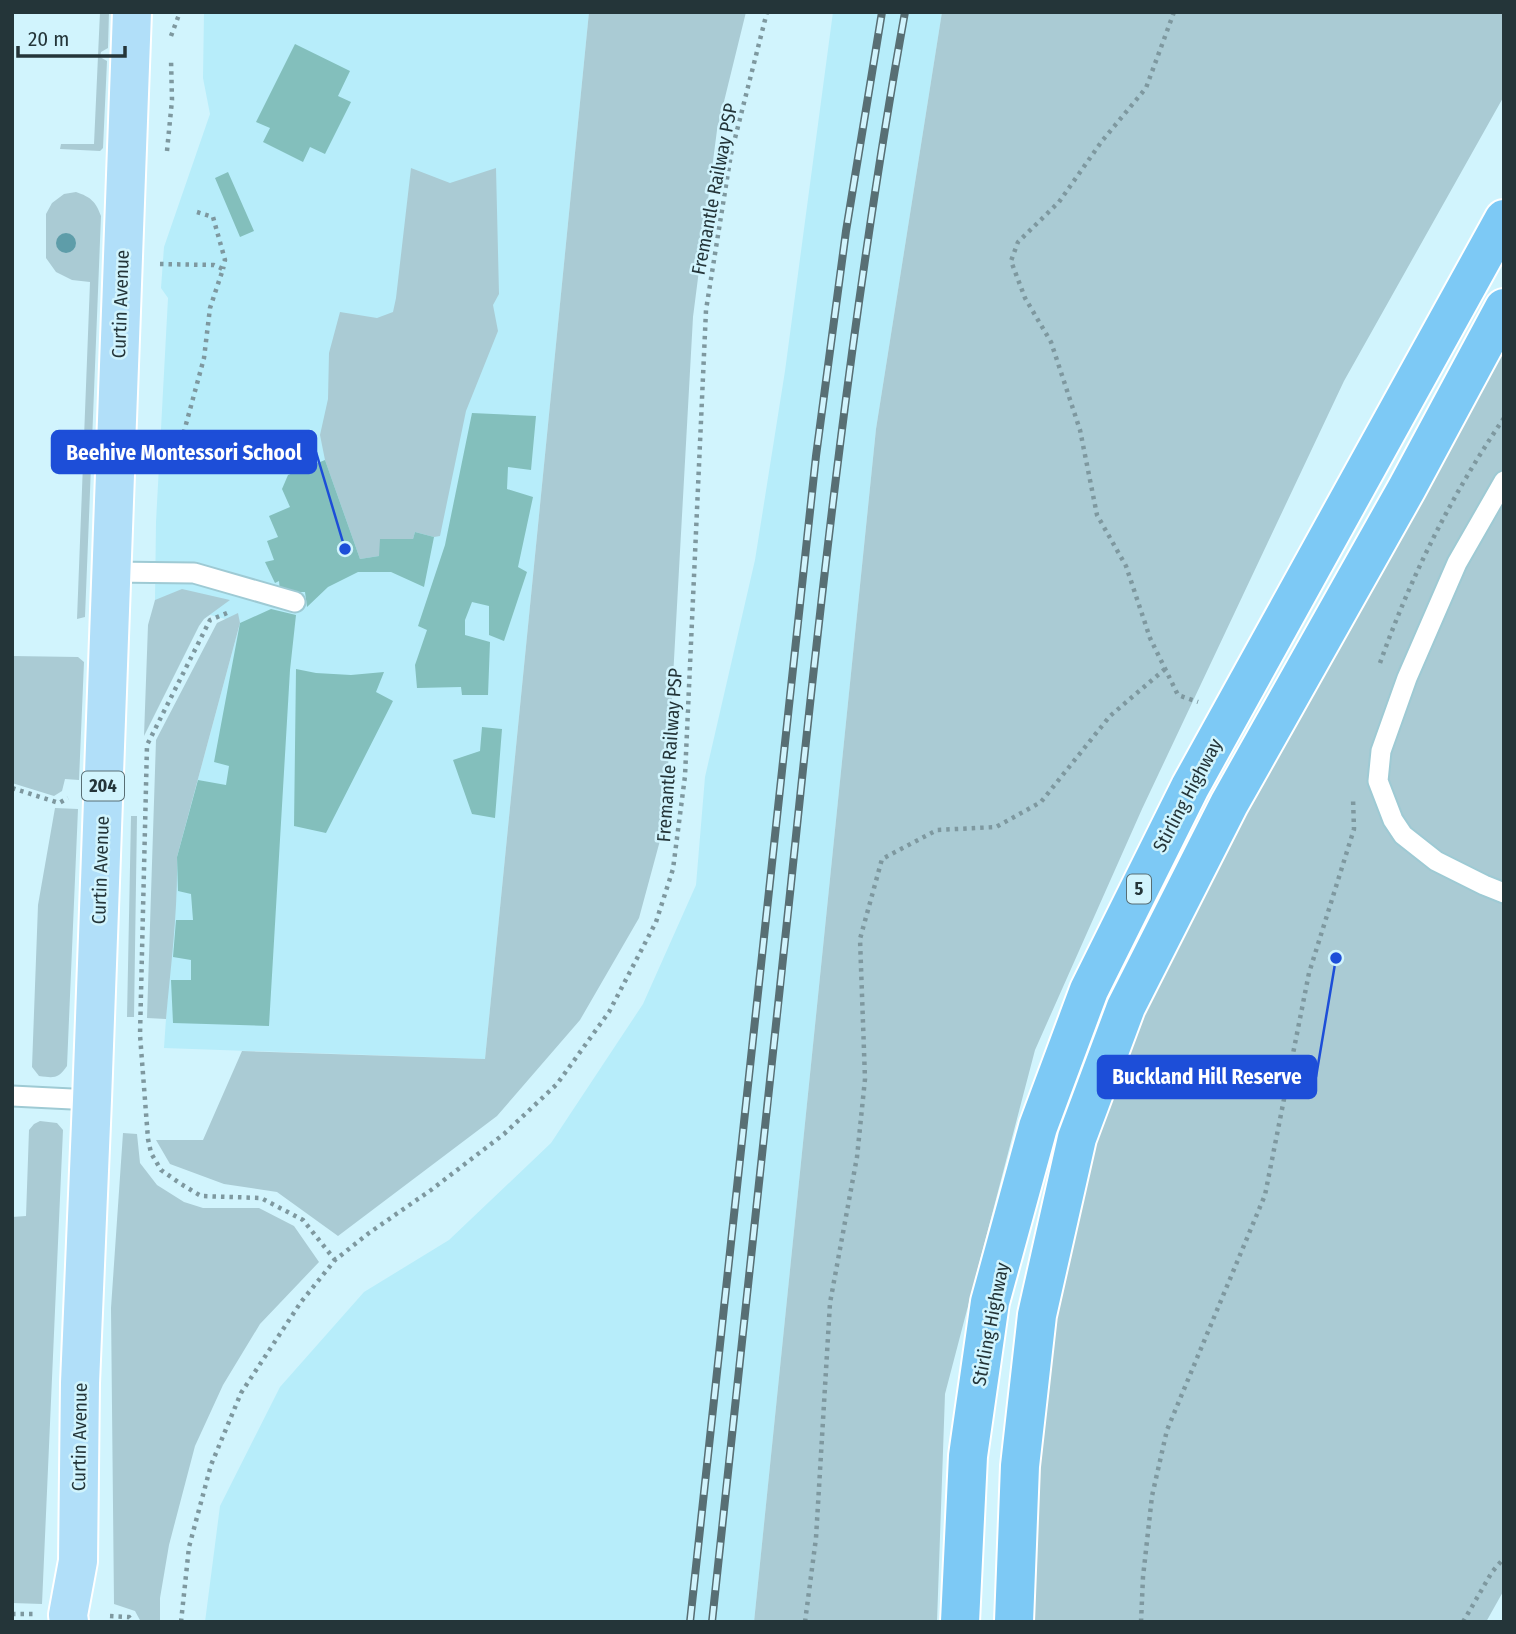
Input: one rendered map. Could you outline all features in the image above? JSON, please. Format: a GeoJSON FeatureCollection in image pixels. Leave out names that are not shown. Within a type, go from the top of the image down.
{"type":"FeatureCollection","features":[{"type":"Feature","properties":{"kind":"highway","name":"Stirling Highway"},"geometry":{"type":"LineString","coordinates":[[960,1622],[968,1457],[990,1302],[1038,1127],[1088,990],[1190,787],[1504,219]]}},
{"type":"Feature","properties":{"kind":"highway","name":"5"},"geometry":{"type":"LineString","coordinates":[[1014,1622],[1020,1466],[1037,1315],[1077,1138],[1126,1007],[1228,804],[1407,488],[1504,308]]}},
{"type":"Feature","properties":{"kind":"main road","name":"Curtin Avenue"},"geometry":{"type":"LineString","coordinates":[[69,1622],[78,1561],[80,1383],[132,12]]}},
{"type":"Feature","properties":{"kind":"main road","name":"Curtin Avenue"},"geometry":{"type":"LineString","coordinates":[[78,1561],[91,1615],[100,1619]]}},
{"type":"Feature","properties":{"kind":"lane"},"geometry":{"type":"LineString","coordinates":[[1504,481],[1457,563],[1407,678],[1381,751],[1377,780],[1392,820],[1403,835],[1436,861],[1504,893]]}},
{"type":"Feature","properties":{"kind":"lane"},"geometry":{"type":"LineString","coordinates":[[111,572],[194,573],[295,602]]}},
{"type":"Feature","properties":{"kind":"lane"},"geometry":{"type":"LineString","coordinates":[[12,1096],[92,1100]]}},
{"type":"Feature","properties":{"kind":"path","name":"Fremantle Railway PSP"},"geometry":{"type":"LineString","coordinates":[[181,1622],[189,1546],[211,1465],[241,1393],[301,1302],[335,1260],[504,1134],[557,1084],[609,1012],[656,922],[673,869],[685,776],[706,310],[732,153],[766,12]]}},
{"type":"Feature","properties":{"kind":"path"},"geometry":{"type":"LineString","coordinates":[[1174,12],[1146,88],[1102,141],[1059,202],[1018,242],[1011,261],[1025,298],[1051,342],[1080,430],[1097,515],[1126,566],[1150,638],[1178,695],[1228,718]]}},
{"type":"Feature","properties":{"kind":"path"},"geometry":{"type":"LineString","coordinates":[[179,450],[204,358],[210,308],[225,260],[213,217],[197,212]]}},
{"type":"Feature","properties":{"kind":"path"},"geometry":{"type":"LineString","coordinates":[[158,264],[214,265],[223,269]]}},
{"type":"Feature","properties":{"kind":"path"},"geometry":{"type":"LineString","coordinates":[[234,609],[210,620],[146,745],[140,1035],[150,1153],[161,1170],[201,1196],[261,1198],[303,1220],[335,1260]]}},
{"type":"Feature","properties":{"kind":"path"},"geometry":{"type":"LineString","coordinates":[[805,1622],[816,1538],[830,1303],[857,1157],[865,1079],[860,939],[882,859],[937,830],[996,827],[1041,802],[1110,716],[1165,669]]}},
{"type":"Feature","properties":{"kind":"path"},"geometry":{"type":"LineString","coordinates":[[12,788],[59,803],[71,796]]}},
{"type":"Feature","properties":{"kind":"path"},"geometry":{"type":"LineString","coordinates":[[1141,1622],[1152,1496],[1167,1430],[1265,1195],[1309,972],[1354,830]]}},
{"type":"Feature","properties":{"kind":"path"},"geometry":{"type":"LineString","coordinates":[[1463,1622],[1492,1572],[1504,1558]]}},
{"type":"Feature","properties":{"kind":"path"},"geometry":{"type":"LineString","coordinates":[[100,1619],[130,1617],[133,1622]]}},
{"type":"Feature","properties":{"kind":"shaded area"},"geometry":{"type":"Polygon","coordinates":[[[100,12],[109,12],[108,48],[101,52],[100,57],[107,61],[103,148],[100,151],[60,149],[61,144],[94,144],[100,12]]]}},
{"type":"Feature","properties":{"kind":"shaded area"},"geometry":{"type":"Polygon","coordinates":[[[204,12],[589,12],[485,1059],[164,1048],[177,857],[240,623],[155,600],[156,522],[168,298],[161,288],[164,247],[210,114],[203,78],[204,12]]]}},
{"type":"Feature","properties":{"kind":"shaded area"},"geometry":{"type":"Polygon","coordinates":[[[589,12],[746,12],[717,130],[693,317],[665,822],[639,918],[580,1020],[497,1116],[338,1236],[277,1192],[224,1184],[170,1164],[156,1140],[203,1140],[242,1051],[485,1059],[589,12]]]}},
{"type":"Feature","properties":{"kind":"shaded area"},"geometry":{"type":"Polygon","coordinates":[[[833,12],[942,12],[876,429],[754,1622],[205,1622],[220,1506],[280,1387],[364,1292],[449,1240],[551,1143],[643,1004],[696,885],[705,777],[755,560],[785,371],[833,12]]]}},
{"type":"Feature","properties":{"kind":"shaded area"},"geometry":{"type":"Polygon","coordinates":[[[942,12],[1504,12],[1504,96],[1344,381],[1142,809],[1035,1050],[945,1394],[937,1622],[754,1622],[876,429],[942,12]]]}},
{"type":"Feature","properties":{"kind":"shaded area"},"geometry":{"type":"Polygon","coordinates":[[[411,168],[450,183],[496,168],[499,294],[493,305],[498,331],[466,411],[440,536],[415,532],[413,539],[379,556],[360,559],[325,460],[320,435],[328,399],[329,353],[340,312],[377,318],[393,312],[411,168]]]}},
{"type":"Feature","properties":{"kind":"shaded area"},"geometry":{"type":"Polygon","coordinates":[[[76,192],[92,201],[101,216],[85,617],[77,619],[90,282],[72,280],[56,272],[46,258],[46,214],[52,203],[64,194],[76,192]]]}},
{"type":"Feature","properties":{"kind":"shaded area"},"geometry":{"type":"Polygon","coordinates":[[[1504,341],[1504,1590],[1486,1622],[1032,1622],[1040,1434],[1054,1319],[1099,1129],[1144,1011],[1194,905],[1504,341]]]}},
{"type":"Feature","properties":{"kind":"shaded area"},"geometry":{"type":"Polygon","coordinates":[[[182,589],[230,600],[204,619],[199,626],[144,736],[148,625],[155,600],[182,589]]]}},
{"type":"Feature","properties":{"kind":"shaded area"},"geometry":{"type":"Polygon","coordinates":[[[238,613],[240,623],[177,857],[175,918],[166,1019],[147,1018],[156,740],[217,623],[238,613]]]}},
{"type":"Feature","properties":{"kind":"shaded area"},"geometry":{"type":"Polygon","coordinates":[[[12,656],[78,657],[84,662],[79,780],[65,779],[62,791],[54,796],[12,783],[12,656]]]}},
{"type":"Feature","properties":{"kind":"shaded area"},"geometry":{"type":"Polygon","coordinates":[[[55,808],[78,809],[67,1066],[55,1077],[48,1077],[39,1076],[32,1067],[38,905],[55,808]]]}},
{"type":"Feature","properties":{"kind":"shaded area"},"geometry":{"type":"Polygon","coordinates":[[[131,816],[137,816],[134,1017],[127,1017],[131,816]]]}},
{"type":"Feature","properties":{"kind":"shaded area"},"geometry":{"type":"Polygon","coordinates":[[[40,1121],[57,1123],[63,1130],[42,1604],[12,1603],[12,1217],[26,1216],[29,1130],[40,1121]]]}},
{"type":"Feature","properties":{"kind":"shaded area"},"geometry":{"type":"Polygon","coordinates":[[[123,1133],[137,1134],[140,1163],[157,1185],[184,1202],[203,1208],[259,1208],[294,1226],[319,1262],[260,1324],[223,1385],[195,1446],[169,1545],[160,1598],[160,1622],[141,1622],[135,1611],[114,1604],[111,1308],[123,1133]]]}},
{"type":"Feature","properties":{"kind":"building"},"geometry":{"type":"Polygon","coordinates":[[[295,44],[350,71],[338,96],[351,102],[325,154],[310,147],[303,162],[263,142],[270,128],[256,122],[295,44]]]}},
{"type":"Feature","properties":{"kind":"building"},"geometry":{"type":"Polygon","coordinates":[[[228,172],[254,231],[240,237],[215,178],[228,172]]]}},
{"type":"Feature","properties":{"kind":"building"},"geometry":{"type":"Polygon","coordinates":[[[472,413],[536,416],[531,470],[508,467],[507,489],[533,497],[518,567],[527,572],[504,641],[489,635],[489,606],[472,602],[465,620],[465,635],[490,642],[488,695],[462,695],[461,687],[417,688],[415,665],[427,630],[418,626],[445,545],[472,413]]]}},
{"type":"Feature","properties":{"kind":"building"},"geometry":{"type":"Polygon","coordinates":[[[325,460],[360,559],[379,556],[380,539],[413,539],[415,532],[434,537],[424,587],[391,572],[358,572],[328,587],[307,607],[305,592],[280,592],[279,581],[275,583],[265,562],[274,560],[267,541],[278,537],[269,516],[290,507],[282,489],[288,475],[325,460]]]}},
{"type":"Feature","properties":{"kind":"building"},"geometry":{"type":"Polygon","coordinates":[[[271,609],[296,615],[290,670],[269,1026],[173,1023],[171,980],[191,980],[191,960],[173,957],[176,920],[193,920],[191,894],[178,891],[177,857],[198,780],[226,785],[229,766],[214,762],[240,623],[271,609]]]}},
{"type":"Feature","properties":{"kind":"building"},"geometry":{"type":"Polygon","coordinates":[[[296,669],[351,675],[384,672],[376,692],[393,701],[326,833],[294,826],[296,669]]]}},
{"type":"Feature","properties":{"kind":"building"},"geometry":{"type":"Polygon","coordinates":[[[482,727],[502,729],[495,818],[472,814],[453,760],[480,751],[482,727]]]}},
{"type":"Feature","properties":{"kind":"railway"},"geometry":{"type":"LineString","coordinates":[[690,1622],[816,456],[846,231],[882,12]]}},
{"type":"Feature","properties":{"kind":"railway"},"geometry":{"type":"LineString","coordinates":[[712,1622],[827,556],[869,229],[905,12]]}},
{"type":"Feature","properties":{"kind":"place","name":"Beehive Montessori School"},"geometry":{"type":"Point","coordinates":[345,549]}},
{"type":"Feature","properties":{"kind":"place","name":"Buckland Hill Reserve"},"geometry":{"type":"Point","coordinates":[1336,958]}}]}
